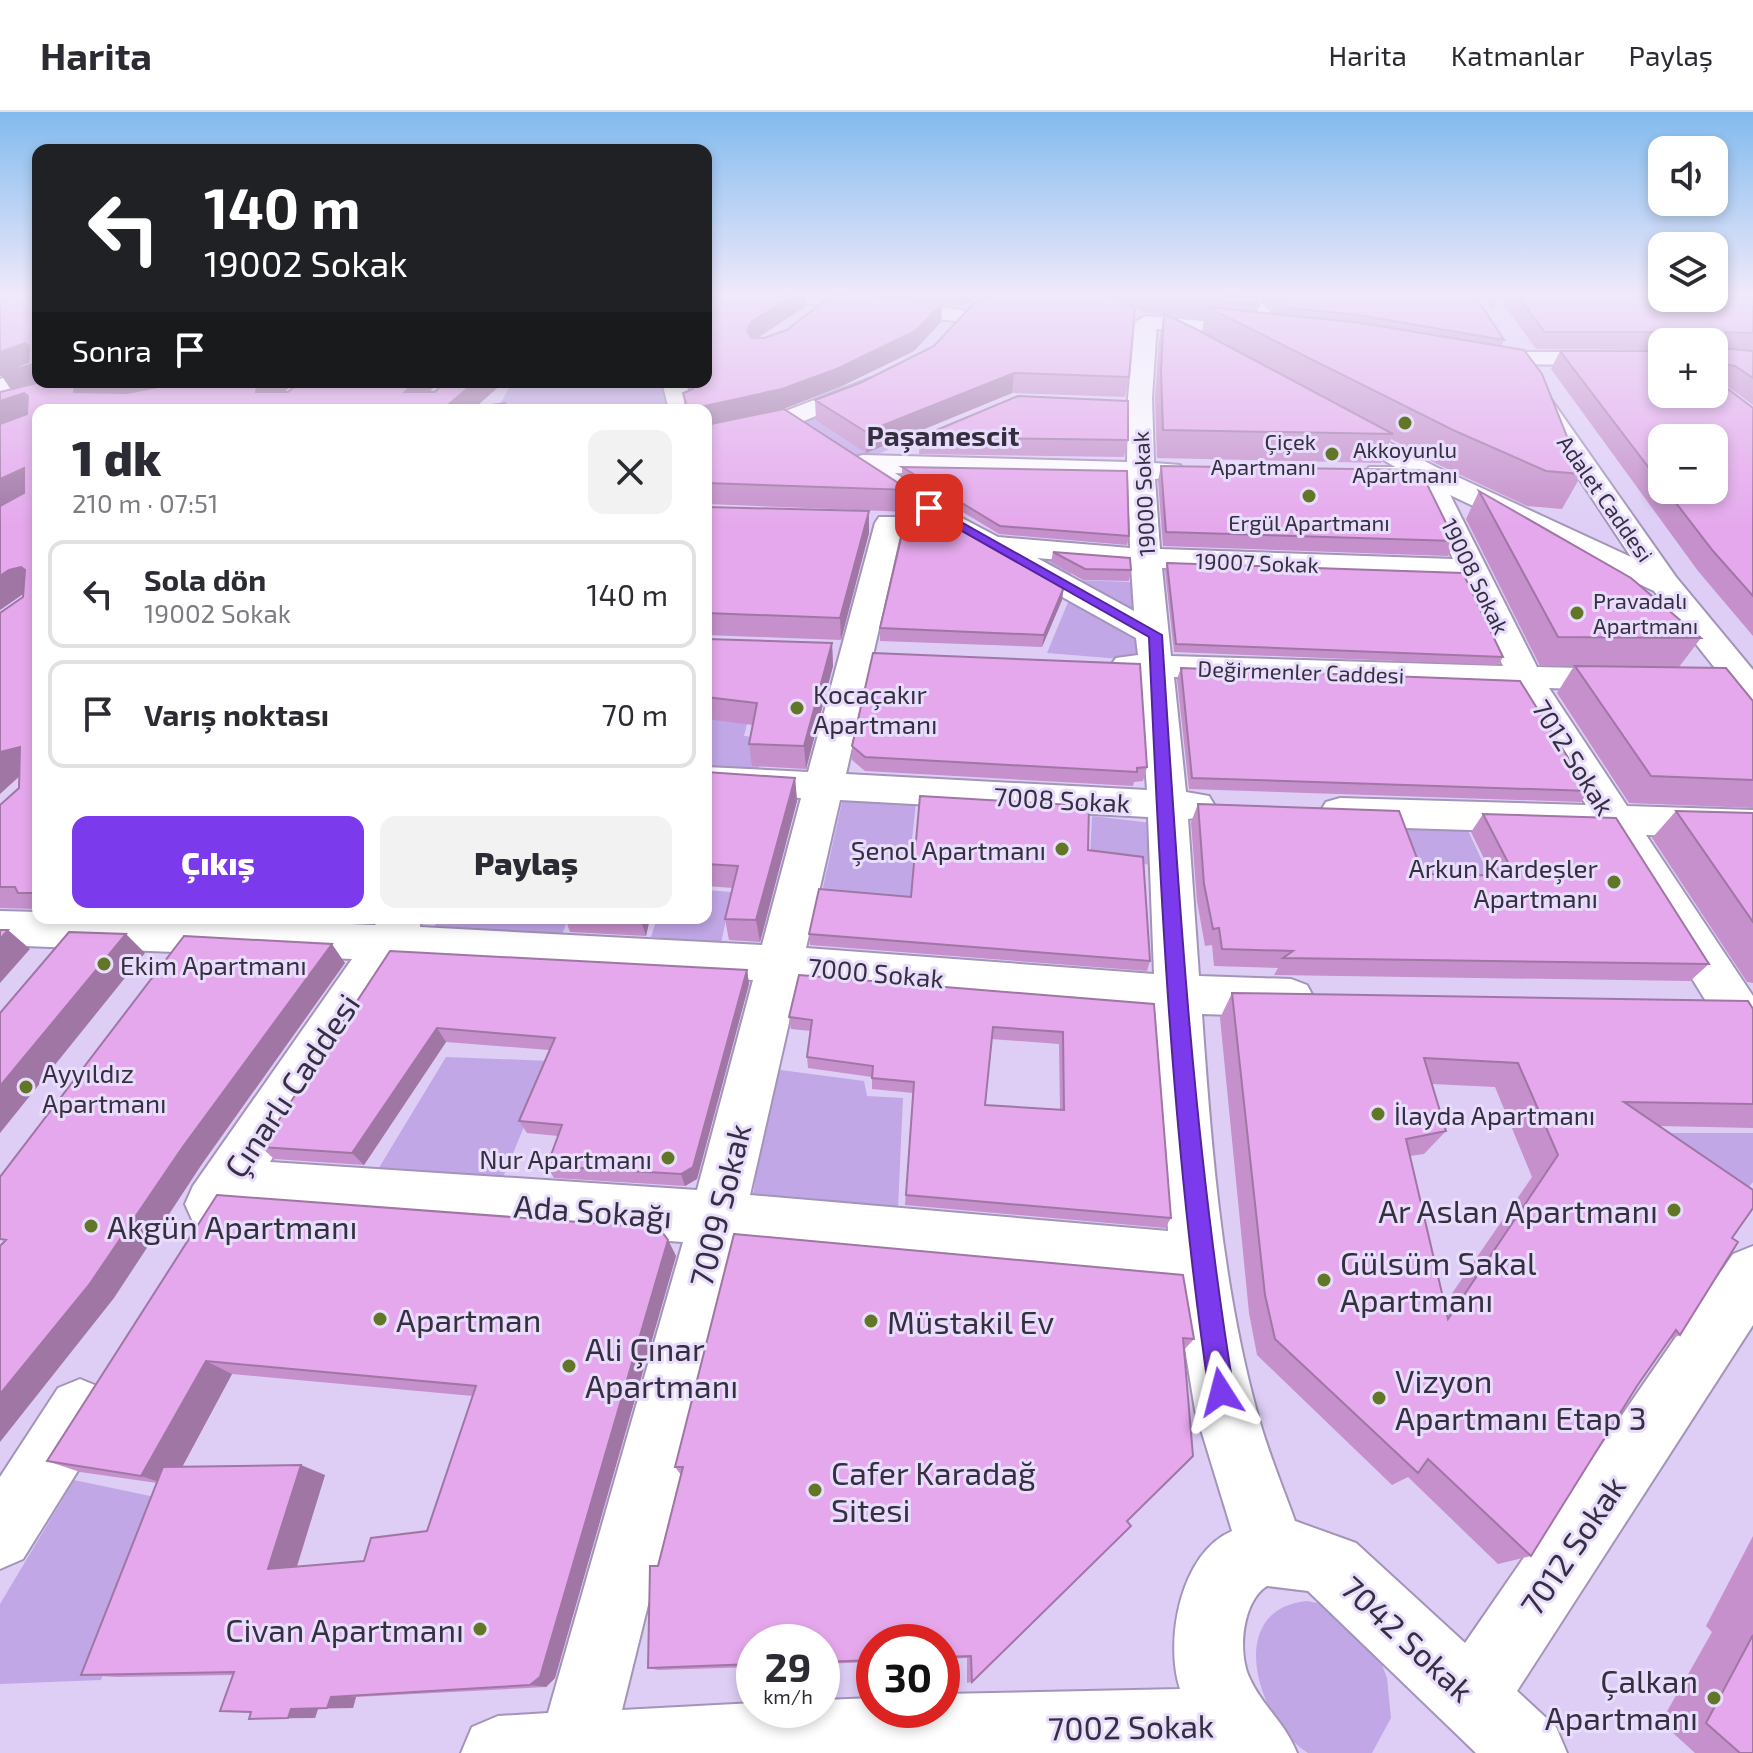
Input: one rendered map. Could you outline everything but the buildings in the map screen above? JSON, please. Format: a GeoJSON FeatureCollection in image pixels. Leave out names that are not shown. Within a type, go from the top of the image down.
{"type":"FeatureCollection","features":[{"type":"Feature","properties":{"kind":"street","name":"19000 Sokak"},"geometry":{"type":"LineString","coordinates":[[1138,373],[1146,558],[1156,650]]}},
{"type":"Feature","properties":{"kind":"street","name":"Adalet Caddesi"},"geometry":{"type":"LineString","coordinates":[[1521,373],[1665,584],[1750,686]]}},
{"type":"Feature","properties":{"kind":"street"},"geometry":{"type":"LineString","coordinates":[[712,434],[790,418],[888,377]]}},
{"type":"Feature","properties":{"kind":"street"},"geometry":{"type":"LineString","coordinates":[[0,387],[32,384]]}},
{"type":"Feature","properties":{"kind":"street"},"geometry":{"type":"LineString","coordinates":[[0,406],[33,388]]}},
{"type":"Feature","properties":{"kind":"street"},"geometry":{"type":"LineString","coordinates":[[1108,406],[1140,408]]}},
{"type":"Feature","properties":{"kind":"street"},"geometry":{"type":"LineString","coordinates":[[1308,409],[1426,473],[1665,584]]}},
{"type":"Feature","properties":{"kind":"street"},"geometry":{"type":"LineString","coordinates":[[790,418],[950,523],[995,546],[1156,650],[1167,805],[1175,996],[1201,1262],[1221,1392],[1272,1550],[1244,1559],[1224,1580],[1212,1611],[1209,1648],[1215,1685],[1248,1739]]}},
{"type":"Feature","properties":{"kind":"street"},"geometry":{"type":"LineString","coordinates":[[864,464],[918,442]]}},
{"type":"Feature","properties":{"kind":"street"},"geometry":{"type":"LineString","coordinates":[[864,464],[1201,471]]}},
{"type":"Feature","properties":{"kind":"street"},"geometry":{"type":"LineString","coordinates":[[1351,473],[1426,473]]}},
{"type":"Feature","properties":{"kind":"street","name":"19008 Sokak"},"geometry":{"type":"LineString","coordinates":[[1426,473],[1526,679]]}},
{"type":"Feature","properties":{"kind":"street","name":"7009 Sokak"},"geometry":{"type":"LineString","coordinates":[[574,1752],[717,1218],[856,655],[874,522],[950,523]]}},
{"type":"Feature","properties":{"kind":"street","name":"19007 Sokak"},"geometry":{"type":"LineString","coordinates":[[995,546],[1146,558],[1472,569]]}},
{"type":"Feature","properties":{"kind":"street","name":"Değirmenler Caddesi"},"geometry":{"type":"LineString","coordinates":[[1094,663],[1156,650],[1526,679],[1681,681],[1750,686]]}},
{"type":"Feature","properties":{"kind":"street","name":"7012 Sokak"},"geometry":{"type":"LineString","coordinates":[[1526,679],[1615,822],[1746,1015]]}},
{"type":"Feature","properties":{"kind":"street","name":"7008 Sokak"},"geometry":{"type":"LineString","coordinates":[[712,780],[1229,807]]}},
{"type":"Feature","properties":{"kind":"street"},"geometry":{"type":"LineString","coordinates":[[1306,810],[1753,824]]}},
{"type":"Feature","properties":{"kind":"street"},"geometry":{"type":"LineString","coordinates":[[152,983],[196,926]]}},
{"type":"Feature","properties":{"kind":"street","name":"7000 Sokak"},"geometry":{"type":"LineString","coordinates":[[0,928],[75,931],[196,926],[395,931],[1175,996],[1334,998]]}},
{"type":"Feature","properties":{"kind":"street"},"geometry":{"type":"LineString","coordinates":[[37,975],[75,931]]}},
{"type":"Feature","properties":{"kind":"street","name":"Çınarlı Caddesi"},"geometry":{"type":"LineString","coordinates":[[182,1250],[395,931]]}},
{"type":"Feature","properties":{"kind":"street"},"geometry":{"type":"LineString","coordinates":[[1685,1003],[1746,1015]]}},
{"type":"Feature","properties":{"kind":"street","name":"Ada Sokağı"},"geometry":{"type":"LineString","coordinates":[[224,1184],[717,1218],[1201,1262]]}},
{"type":"Feature","properties":{"kind":"street","name":"7012 Sokak"},"geometry":{"type":"LineString","coordinates":[[1471,1697],[1753,1274]]}},
{"type":"Feature","properties":{"kind":"street"},"geometry":{"type":"LineString","coordinates":[[0,1536],[108,1367]]}},
{"type":"Feature","properties":{"kind":"street","name":"7042 Sokak"},"geometry":{"type":"LineString","coordinates":[[1272,1550],[1302,1552],[1332,1567],[1530,1753]]}},
{"type":"Feature","properties":{"kind":"street","name":"7002 Sokak"},"geometry":{"type":"LineString","coordinates":[[498,1753],[574,1752],[1047,1726],[1248,1739]]}},
{"type":"Feature","properties":{"kind":"shaded area"},"geometry":{"type":"Polygon","coordinates":[[[509,388],[662,388],[666,404],[500,404],[509,388]]]}},
{"type":"Feature","properties":{"kind":"shaded area"},"geometry":{"type":"Polygon","coordinates":[[[828,411],[897,446],[864,460],[800,421],[828,411]]]}},
{"type":"Feature","properties":{"kind":"shaded area"},"geometry":{"type":"Polygon","coordinates":[[[1029,558],[1069,560],[1072,580],[1132,582],[1139,621],[1029,558]]]}},
{"type":"Feature","properties":{"kind":"shaded area"},"geometry":{"type":"Polygon","coordinates":[[[1071,595],[1141,632],[1145,661],[1047,653],[1071,595]]]}},
{"type":"Feature","properties":{"kind":"shaded area"},"geometry":{"type":"Polygon","coordinates":[[[712,718],[748,720],[744,736],[766,738],[758,771],[712,769],[712,718]]]}},
{"type":"Feature","properties":{"kind":"shaded area"},"geometry":{"type":"Polygon","coordinates":[[[843,798],[916,803],[910,858],[931,861],[926,904],[821,896],[843,798]]]}},
{"type":"Feature","properties":{"kind":"shaded area"},"geometry":{"type":"Polygon","coordinates":[[[1092,816],[1152,823],[1152,865],[1090,857],[1092,816]]]}},
{"type":"Feature","properties":{"kind":"shaded area"},"geometry":{"type":"Polygon","coordinates":[[[1390,817],[1463,820],[1493,884],[1416,882],[1390,817]]]}},
{"type":"Feature","properties":{"kind":"shaded area"},"geometry":{"type":"Polygon","coordinates":[[[712,890],[732,892],[721,943],[651,937],[655,924],[712,924],[712,890]]]}},
{"type":"Feature","properties":{"kind":"shaded area"},"geometry":{"type":"Polygon","coordinates":[[[436,924],[566,924],[561,938],[431,933],[436,924]]]}},
{"type":"Feature","properties":{"kind":"shaded area"},"geometry":{"type":"Polygon","coordinates":[[[446,1057],[551,1061],[502,1180],[377,1171],[446,1057]]]}},
{"type":"Feature","properties":{"kind":"shaded area"},"geometry":{"type":"Polygon","coordinates":[[[773,1069],[864,1081],[867,1096],[903,1098],[898,1208],[753,1195],[773,1069]]]}},
{"type":"Feature","properties":{"kind":"shaded area"},"geometry":{"type":"Polygon","coordinates":[[[1639,1133],[1753,1133],[1753,1182],[1730,1210],[1639,1133]]]}},
{"type":"Feature","properties":{"kind":"shaded area"},"geometry":{"type":"Polygon","coordinates":[[[74,1480],[174,1501],[101,1680],[0,1684],[0,1604],[74,1480]]]}},
{"type":"Feature","properties":{"kind":"shaded area"},"geometry":{"type":"Polygon","coordinates":[[[1307,1601],[1323,1604],[1379,1657],[1387,1678],[1391,1718],[1372,1753],[1308,1753],[1290,1738],[1263,1693],[1257,1668],[1257,1644],[1265,1624],[1281,1609],[1307,1601]]]}},
{"type":"Feature","properties":{"kind":"place","name":"Akkoyunlu Apartmanı"},"geometry":{"type":"Point","coordinates":[1405,423]}},
{"type":"Feature","properties":{"kind":"place","name":"Çiçek Apartmanı"},"geometry":{"type":"Point","coordinates":[1332,454]}},
{"type":"Feature","properties":{"kind":"place","name":"Ergül Apartmanı"},"geometry":{"type":"Point","coordinates":[1309,496]}},
{"type":"Feature","properties":{"kind":"place","name":"Pravadalı Apartmanı"},"geometry":{"type":"Point","coordinates":[1577,613]}},
{"type":"Feature","properties":{"kind":"place","name":"Kocaçakır Apartmanı"},"geometry":{"type":"Point","coordinates":[797,708]}},
{"type":"Feature","properties":{"kind":"place","name":"Şenol Apartmanı"},"geometry":{"type":"Point","coordinates":[1062,849]}},
{"type":"Feature","properties":{"kind":"place","name":"Arkun Kardeşler Apartmanı"},"geometry":{"type":"Point","coordinates":[1614,882]}},
{"type":"Feature","properties":{"kind":"place","name":"Ekim Apartmanı"},"geometry":{"type":"Point","coordinates":[104,964]}},
{"type":"Feature","properties":{"kind":"place","name":"Ayyıldız Apartmanı"},"geometry":{"type":"Point","coordinates":[26,1087]}},
{"type":"Feature","properties":{"kind":"place","name":"İlayda Apartmanı"},"geometry":{"type":"Point","coordinates":[1378,1114]}},
{"type":"Feature","properties":{"kind":"place","name":"Nur Apartmanı"},"geometry":{"type":"Point","coordinates":[668,1158]}},
{"type":"Feature","properties":{"kind":"place","name":"Ar Aslan Apartmanı"},"geometry":{"type":"Point","coordinates":[1674,1210]}},
{"type":"Feature","properties":{"kind":"place","name":"Akgün Apartmanı"},"geometry":{"type":"Point","coordinates":[91,1226]}},
{"type":"Feature","properties":{"kind":"place","name":"Gülsüm Sakal Apartmanı"},"geometry":{"type":"Point","coordinates":[1324,1280]}},
{"type":"Feature","properties":{"kind":"place","name":"Apartman"},"geometry":{"type":"Point","coordinates":[380,1319]}},
{"type":"Feature","properties":{"kind":"place","name":"Müstakil Ev"},"geometry":{"type":"Point","coordinates":[871,1321]}},
{"type":"Feature","properties":{"kind":"place","name":"Ali Çınar Apartmanı"},"geometry":{"type":"Point","coordinates":[569,1366]}},
{"type":"Feature","properties":{"kind":"place","name":"Vizyon Apartmanı Etap 3"},"geometry":{"type":"Point","coordinates":[1379,1398]}},
{"type":"Feature","properties":{"kind":"place","name":"Cafer Karadağ Sitesi"},"geometry":{"type":"Point","coordinates":[815,1490]}},
{"type":"Feature","properties":{"kind":"place","name":"Civan Apartmanı"},"geometry":{"type":"Point","coordinates":[480,1629]}},
{"type":"Feature","properties":{"kind":"place","name":"Çalkan Apartmanı"},"geometry":{"type":"Point","coordinates":[1714,1698]}},
{"type":"Feature","properties":{"kind":"district","name":"Paşamescit"},"geometry":{"type":"Point","coordinates":[943,435]}},
{"type":"Feature","properties":{"kind":"route"},"geometry":{"type":"LineString","coordinates":[[929,508],[950,523],[1155,635],[1167,805],[1175,996],[1201,1262],[1221,1392]]}}]}
